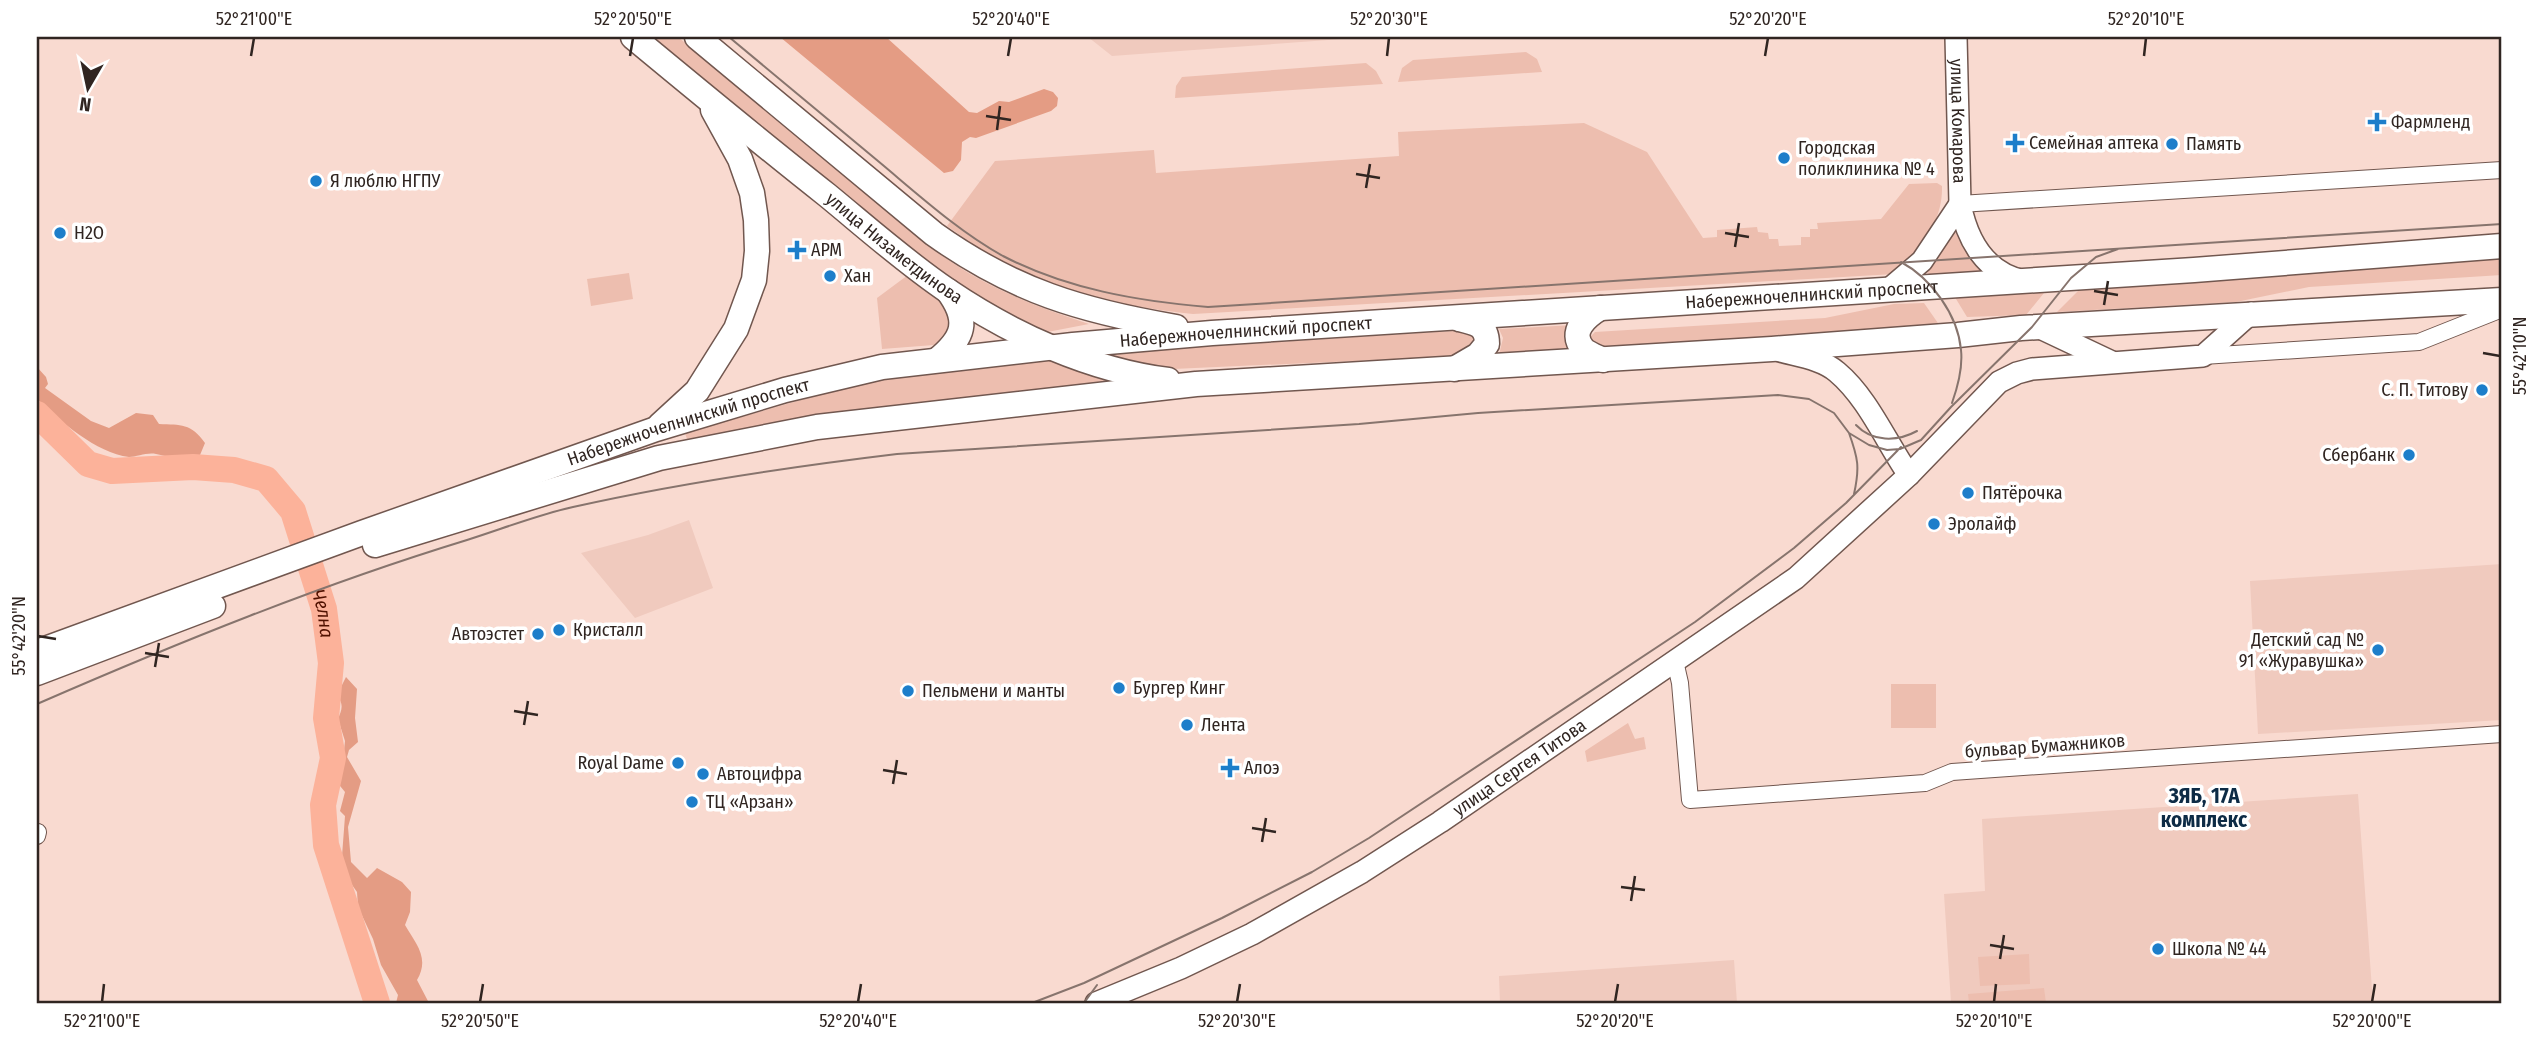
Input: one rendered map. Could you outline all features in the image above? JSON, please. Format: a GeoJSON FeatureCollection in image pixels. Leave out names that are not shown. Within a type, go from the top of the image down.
{"type":"FeatureCollection","features":[{"type":"Feature","properties":{"kind":"main road","name":"улица Низаметдинова"},"geometry":{"type":"LineString","coordinates":[[633,37],[947,291],[1002,324],[1051,347],[1116,370],[1196,384]]}},
{"type":"Feature","properties":{"kind":"main road","name":"улица Низаметдинова"},"geometry":{"type":"LineString","coordinates":[[698,37],[934,234],[968,258],[1055,300],[1119,317],[1212,333]]}},
{"type":"Feature","properties":{"kind":"main road","name":"улица Комарова"},"geometry":{"type":"LineString","coordinates":[[1956,37],[1959,204],[1966,229],[1976,249],[1992,266],[2012,278],[2024,281]]}},
{"type":"Feature","properties":{"kind":"main road"},"geometry":{"type":"LineString","coordinates":[[656,429],[697,391],[736,329],[754,280],[757,251],[752,193],[740,159],[708,100]]}},
{"type":"Feature","properties":{"kind":"main road"},"geometry":{"type":"LineString","coordinates":[[1888,290],[1922,261],[1959,204]]}},
{"type":"Feature","properties":{"kind":"main road","name":"Набережночелнинский проспект"},"geometry":{"type":"LineString","coordinates":[[37,673],[213,598],[656,429],[847,374],[1051,347],[1212,333],[2024,281],[2502,246]]}},
{"type":"Feature","properties":{"kind":"main road"},"geometry":{"type":"LineString","coordinates":[[937,360],[951,349],[962,326],[958,305],[947,291]]}},
{"type":"Feature","properties":{"kind":"main road","name":"Набережночелнинский проспект"},"geometry":{"type":"LineString","coordinates":[[365,540],[659,458],[756,438],[873,420],[1196,384],[1772,349],[2251,313],[2499,301]]}},
{"type":"Feature","properties":{"kind":"main road"},"geometry":{"type":"LineString","coordinates":[[1600,308],[1586,317],[1578,329],[1578,339],[1583,349],[1603,360]]}},
{"type":"Feature","properties":{"kind":"main road"},"geometry":{"type":"LineString","coordinates":[[2203,356],[2251,313]]}},
{"type":"Feature","properties":{"kind":"main road"},"geometry":{"type":"LineString","coordinates":[[1453,369],[1478,355],[1487,344],[1487,333],[1480,324],[1454,318]]}},
{"type":"Feature","properties":{"kind":"main road"},"geometry":{"type":"LineString","coordinates":[[2038,327],[2113,363]]}},
{"type":"Feature","properties":{"kind":"main road"},"geometry":{"type":"LineString","coordinates":[[1772,349],[1819,362],[1836,371],[1863,402],[1909,475]]}},
{"type":"Feature","properties":{"kind":"main road","name":"улица Сергея Титова"},"geometry":{"type":"LineString","coordinates":[[1096,1003],[1181,968],[1252,933],[1362,872],[1440,822],[1796,578],[1909,475],[1999,383],[2017,373],[2032,369],[2203,356]]}},
{"type":"Feature","properties":{"kind":"main road","name":"Набережночелнинский проспект"},"geometry":{"type":"LineString","coordinates":[[37,652],[213,598]]}},
{"type":"Feature","properties":{"kind":"street"},"geometry":{"type":"LineString","coordinates":[[1959,204],[2502,170]]}},
{"type":"Feature","properties":{"kind":"street"},"geometry":{"type":"LineString","coordinates":[[2203,356],[2419,342],[2499,301]]}},
{"type":"Feature","properties":{"kind":"street","name":"бульвар Бумажников"},"geometry":{"type":"LineString","coordinates":[[1675,661],[1680,683],[1690,800],[1925,783],[1952,772],[2502,734]]}},
{"type":"Feature","properties":{"kind":"shaded area"},"geometry":{"type":"Polygon","coordinates":[[[648,37],[678,37],[945,258],[1004,292],[1089,324],[1037,334],[948,282],[648,37]]]}},
{"type":"Feature","properties":{"kind":"shaded area"},"geometry":{"type":"Polygon","coordinates":[[[780,37],[886,37],[969,112],[977,113],[999,101],[1009,102],[1044,89],[1053,92],[1058,98],[1057,106],[1051,111],[976,138],[970,137],[962,142],[961,160],[953,171],[944,173],[780,37]]]}},
{"type":"Feature","properties":{"kind":"shaded area"},"geometry":{"type":"Polygon","coordinates":[[[1088,37],[1369,37],[1112,56],[1088,37]]]}},
{"type":"Feature","properties":{"kind":"shaded area"},"geometry":{"type":"Polygon","coordinates":[[[1526,52],[1537,59],[1542,72],[1398,82],[1402,68],[1413,60],[1526,52]]]}},
{"type":"Feature","properties":{"kind":"shaded area"},"geometry":{"type":"Polygon","coordinates":[[[1366,63],[1376,71],[1383,84],[1175,98],[1176,86],[1182,77],[1366,63]]]}},
{"type":"Feature","properties":{"kind":"shaded area"},"geometry":{"type":"Polygon","coordinates":[[[1584,123],[1647,152],[1703,238],[1717,237],[1717,230],[1757,227],[1758,232],[1768,233],[1769,239],[1778,239],[1779,246],[1801,245],[1801,237],[1810,237],[1810,229],[1818,229],[1817,223],[1881,219],[1909,184],[1937,183],[1942,186],[1939,212],[1921,245],[1895,274],[1193,314],[1117,302],[1043,281],[990,255],[947,226],[995,161],[1154,150],[1156,173],[1399,156],[1398,132],[1584,123]]]}},
{"type":"Feature","properties":{"kind":"shaded area"},"geometry":{"type":"Polygon","coordinates":[[[1953,229],[1974,261],[1987,271],[1930,275],[1924,269],[1953,229]]]}},
{"type":"Feature","properties":{"kind":"shaded area"},"geometry":{"type":"Polygon","coordinates":[[[2502,257],[2502,275],[2309,287],[2236,302],[2057,312],[2083,286],[2502,257]]]}},
{"type":"Feature","properties":{"kind":"shaded area"},"geometry":{"type":"Polygon","coordinates":[[[629,273],[633,299],[591,306],[587,279],[629,273]]]}},
{"type":"Feature","properties":{"kind":"shaded area"},"geometry":{"type":"Polygon","coordinates":[[[908,275],[947,303],[954,318],[943,342],[882,349],[877,298],[908,275]]]}},
{"type":"Feature","properties":{"kind":"shaded area"},"geometry":{"type":"Polygon","coordinates":[[[2048,288],[2026,315],[1967,317],[1953,294],[2048,288]]]}},
{"type":"Feature","properties":{"kind":"shaded area"},"geometry":{"type":"Polygon","coordinates":[[[1924,303],[1940,326],[1594,349],[1588,339],[1595,332],[1825,318],[1894,304],[1924,303]]]}},
{"type":"Feature","properties":{"kind":"shaded area"},"geometry":{"type":"Polygon","coordinates":[[[1574,325],[1576,349],[1499,355],[1503,338],[1499,329],[1574,325]]]}},
{"type":"Feature","properties":{"kind":"shaded area"},"geometry":{"type":"Polygon","coordinates":[[[1469,330],[1475,341],[1467,356],[1173,369],[1088,354],[1469,330]]]}},
{"type":"Feature","properties":{"kind":"shaded area"},"geometry":{"type":"Polygon","coordinates":[[[1041,356],[1132,385],[890,406],[687,439],[685,433],[875,379],[1041,356]]]}},
{"type":"Feature","properties":{"kind":"shaded area"},"geometry":{"type":"Polygon","coordinates":[[[37,367],[46,377],[48,384],[45,388],[91,421],[109,428],[136,413],[153,415],[159,424],[180,425],[195,432],[205,443],[200,455],[193,462],[153,454],[129,457],[91,443],[37,399],[37,367]]]}},
{"type":"Feature","properties":{"kind":"shaded area"},"geometry":{"type":"Polygon","coordinates":[[[689,520],[713,588],[635,618],[581,553],[648,535],[689,520]]]}},
{"type":"Feature","properties":{"kind":"shaded area","name":"Детский сад № 91 «Журавушка»"},"geometry":{"type":"Polygon","coordinates":[[[2502,564],[2502,720],[2258,734],[2250,581],[2502,564]]]}},
{"type":"Feature","properties":{"kind":"shaded area"},"geometry":{"type":"Polygon","coordinates":[[[346,677],[357,689],[355,718],[358,742],[349,750],[347,757],[361,781],[348,827],[351,862],[367,878],[377,868],[402,882],[411,892],[410,912],[405,925],[420,951],[422,965],[417,980],[429,1003],[396,1003],[398,995],[381,965],[373,939],[358,907],[357,892],[345,875],[342,856],[345,816],[340,811],[345,792],[336,781],[343,760],[345,741],[338,719],[342,707],[337,695],[346,677]]]}},
{"type":"Feature","properties":{"kind":"shaded area"},"geometry":{"type":"Polygon","coordinates":[[[1891,684],[1936,684],[1936,728],[1891,728],[1891,684]]]}},
{"type":"Feature","properties":{"kind":"shaded area"},"geometry":{"type":"Polygon","coordinates":[[[1628,723],[1635,739],[1644,737],[1646,749],[1587,762],[1585,751],[1628,723]]]}},
{"type":"Feature","properties":{"kind":"shaded area","name":"Школа № 44"},"geometry":{"type":"Polygon","coordinates":[[[2358,794],[2373,1003],[1951,1003],[1944,894],[1985,891],[1982,819],[2358,794]]]}},
{"type":"Feature","properties":{"kind":"shaded area"},"geometry":{"type":"Polygon","coordinates":[[[2029,954],[2030,984],[1980,986],[1978,957],[2029,954]]]}},
{"type":"Feature","properties":{"kind":"shaded area"},"geometry":{"type":"Polygon","coordinates":[[[1734,960],[1737,1003],[1500,1003],[1499,976],[1734,960]]]}},
{"type":"Feature","properties":{"kind":"shaded area"},"geometry":{"type":"Polygon","coordinates":[[[2044,988],[2046,1003],[1969,1003],[1968,994],[2044,988]]]}},
{"type":"Feature","properties":{"kind":"waterway","name":"Челна"},"geometry":{"type":"LineString","coordinates":[[37,414],[88,464],[112,471],[193,467],[234,470],[266,479],[293,511],[324,609],[331,663],[326,718],[333,758],[323,805],[326,845],[377,1003]]}},
{"type":"Feature","properties":{"kind":"tram line"},"geometry":{"type":"LineString","coordinates":[[729,37],[942,214],[1003,256],[1052,277],[1103,292],[1208,307],[2502,224]]}},
{"type":"Feature","properties":{"kind":"tram line"},"geometry":{"type":"LineString","coordinates":[[37,704],[196,637],[303,596],[533,518],[654,490],[816,464],[897,454],[1778,395],[1809,399],[1834,413],[1849,433],[1869,445],[1887,450],[1900,449],[1921,440],[2032,327],[2071,278],[2096,257],[2118,249]]}},
{"type":"Feature","properties":{"kind":"tram line"},"geometry":{"type":"LineString","coordinates":[[1901,262],[1932,288],[1955,324],[1961,363],[1952,403]]}},
{"type":"Feature","properties":{"kind":"tram line"},"geometry":{"type":"LineString","coordinates":[[1856,425],[1869,435],[1885,438],[1901,437],[1917,431]]}},
{"type":"Feature","properties":{"kind":"tram line"},"geometry":{"type":"LineString","coordinates":[[1849,433],[1857,463],[1854,494]]}},
{"type":"Feature","properties":{"kind":"tram line"},"geometry":{"type":"LineString","coordinates":[[1032,1003],[1084,983],[1222,918],[1312,872],[1369,838],[1695,622],[1794,548],[1846,503],[1901,447]]}},
{"type":"Feature","properties":{"kind":"tram line"},"geometry":{"type":"LineString","coordinates":[[1084,1003],[1097,985]]}},
{"type":"Feature","properties":{"kind":"place","name":"Фармленд"},"geometry":{"type":"Point","coordinates":[2377,122]}},
{"type":"Feature","properties":{"kind":"place","name":"Семейная аптека"},"geometry":{"type":"Point","coordinates":[2015,143]}},
{"type":"Feature","properties":{"kind":"place","name":"Память"},"geometry":{"type":"Point","coordinates":[2172,144]}},
{"type":"Feature","properties":{"kind":"place","name":"Городская поликлиника № 4"},"geometry":{"type":"Point","coordinates":[1784,158]}},
{"type":"Feature","properties":{"kind":"place","name":"Я люблю НГПУ"},"geometry":{"type":"Point","coordinates":[316,181]}},
{"type":"Feature","properties":{"kind":"place","name":"H2O"},"geometry":{"type":"Point","coordinates":[60,233]}},
{"type":"Feature","properties":{"kind":"place","name":"АРМ"},"geometry":{"type":"Point","coordinates":[797,250]}},
{"type":"Feature","properties":{"kind":"place","name":"Хан"},"geometry":{"type":"Point","coordinates":[830,276]}},
{"type":"Feature","properties":{"kind":"place","name":"С. П. Титову"},"geometry":{"type":"Point","coordinates":[2482,390]}},
{"type":"Feature","properties":{"kind":"place","name":"Сбербанк"},"geometry":{"type":"Point","coordinates":[2409,455]}},
{"type":"Feature","properties":{"kind":"place","name":"Пятёрочка"},"geometry":{"type":"Point","coordinates":[1968,493]}},
{"type":"Feature","properties":{"kind":"place","name":"Эролайф"},"geometry":{"type":"Point","coordinates":[1934,524]}},
{"type":"Feature","properties":{"kind":"place","name":"Кристалл"},"geometry":{"type":"Point","coordinates":[559,630]}},
{"type":"Feature","properties":{"kind":"place","name":"Автоэстет"},"geometry":{"type":"Point","coordinates":[538,634]}},
{"type":"Feature","properties":{"kind":"place","name":"Детский сад № 91 «Журавушка»"},"geometry":{"type":"Point","coordinates":[2378,650]}},
{"type":"Feature","properties":{"kind":"place","name":"Бургер Кинг"},"geometry":{"type":"Point","coordinates":[1119,688]}},
{"type":"Feature","properties":{"kind":"place","name":"Пельмени и манты"},"geometry":{"type":"Point","coordinates":[908,691]}},
{"type":"Feature","properties":{"kind":"place","name":"Лента"},"geometry":{"type":"Point","coordinates":[1187,725]}},
{"type":"Feature","properties":{"kind":"place","name":"Royаl Dame"},"geometry":{"type":"Point","coordinates":[678,763]}},
{"type":"Feature","properties":{"kind":"place","name":"Алоэ"},"geometry":{"type":"Point","coordinates":[1230,768]}},
{"type":"Feature","properties":{"kind":"place","name":"Автоцифра"},"geometry":{"type":"Point","coordinates":[703,774]}},
{"type":"Feature","properties":{"kind":"place","name":"ТЦ «Арзан»"},"geometry":{"type":"Point","coordinates":[692,802]}},
{"type":"Feature","properties":{"kind":"place","name":"Школа № 44"},"geometry":{"type":"Point","coordinates":[2158,949]}},
{"type":"Feature","properties":{"kind":"district","name":"ЗЯБ, 17А комплекс"},"geometry":{"type":"Point","coordinates":[2204,808]}}]}
